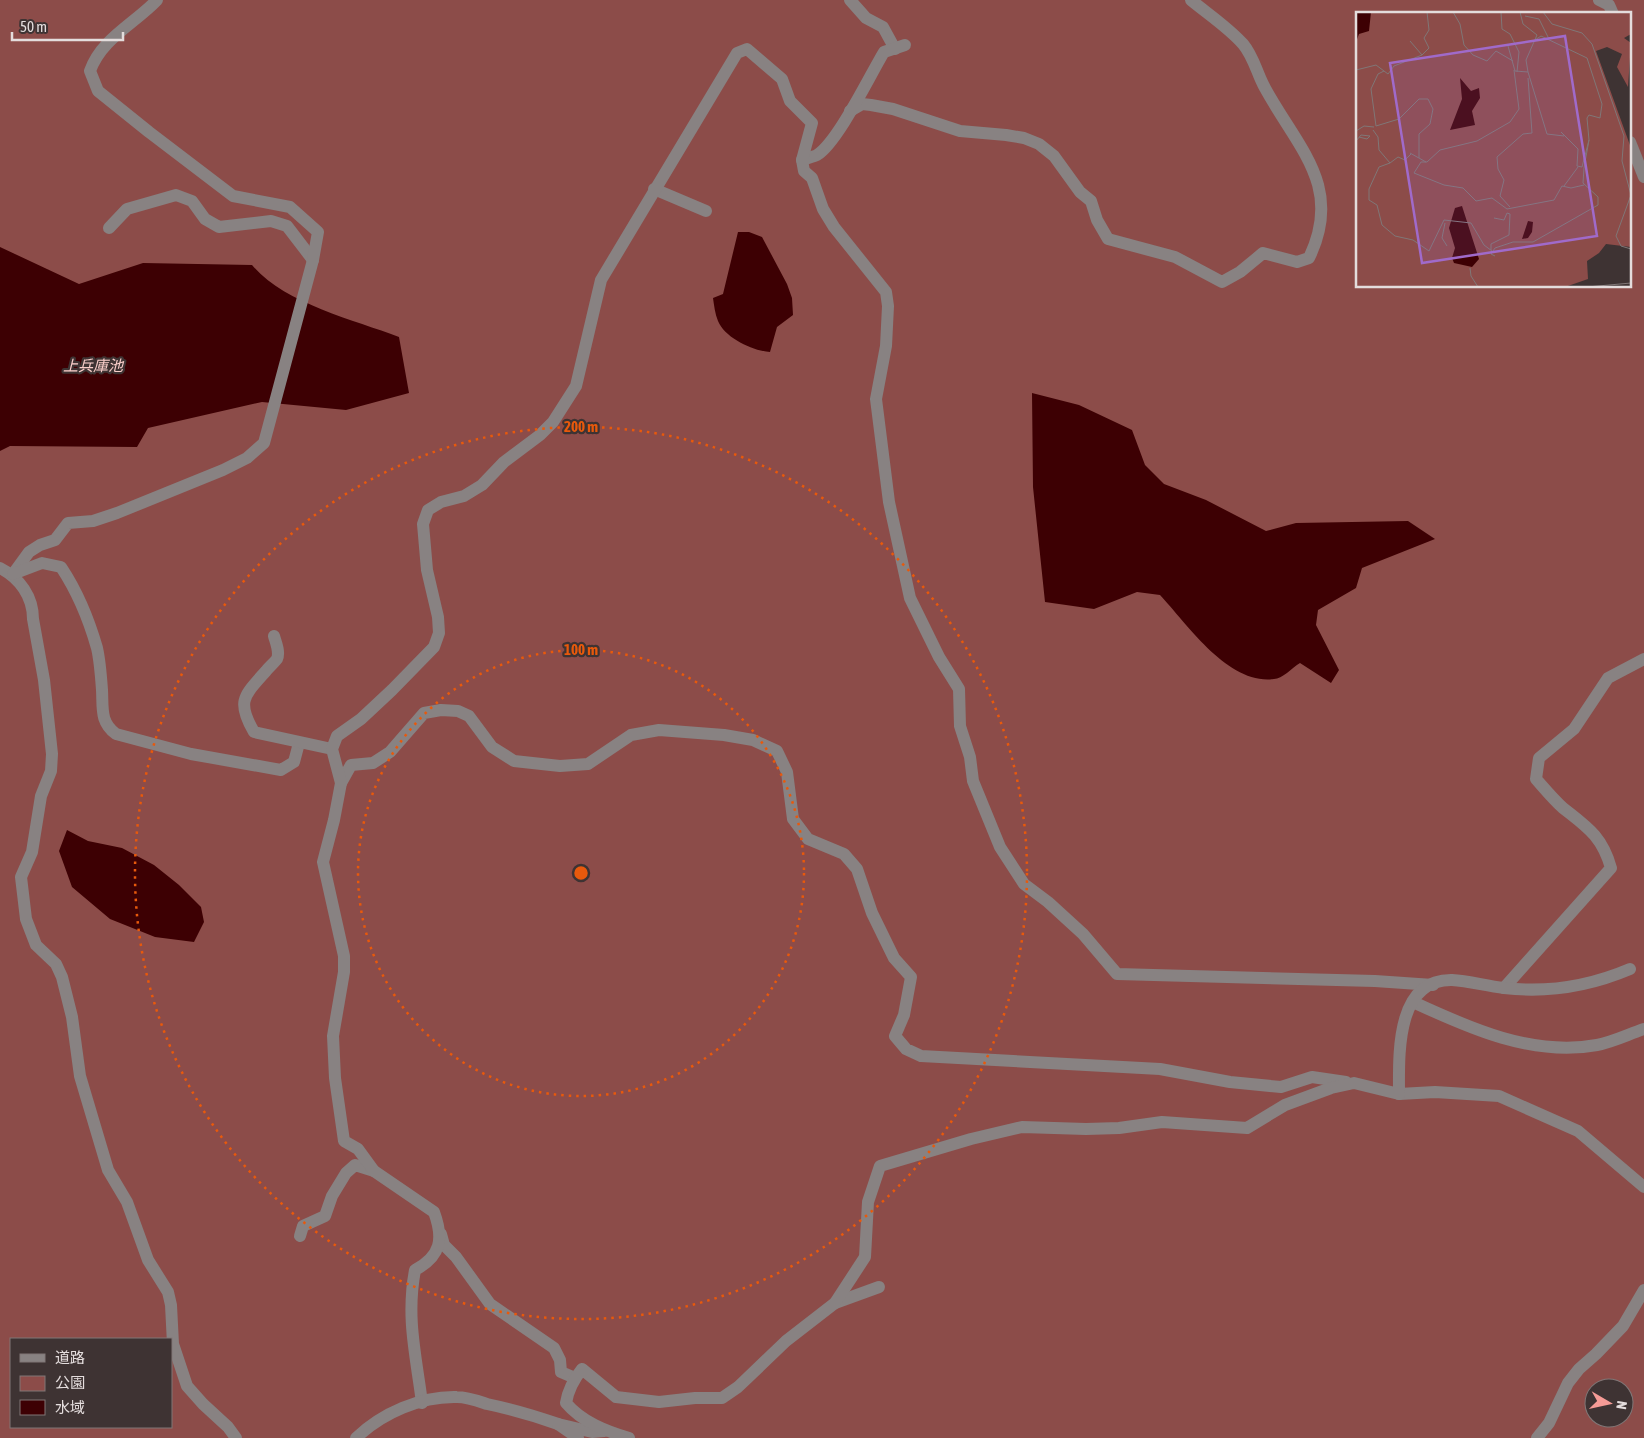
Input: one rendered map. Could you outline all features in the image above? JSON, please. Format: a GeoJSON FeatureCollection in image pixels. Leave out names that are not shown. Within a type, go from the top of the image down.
{"type":"FeatureCollection","features":[{"type":"Feature","properties":{"kind":"lane"},"geometry":{"type":"LineString","coordinates":[[13,574],[30,552],[40,545],[55,540],[68,523],[94,521],[117,513],[247,458],[264,443],[306,280],[313,260],[318,232],[290,207],[233,196],[148,132],[98,91],[90,71],[96,56],[111,38],[140,18],[157,0]]}},
{"type":"Feature","properties":{"kind":"lane"},"geometry":{"type":"LineString","coordinates":[[802,160],[816,156],[825,148],[850,111],[884,52],[900,47],[883,27],[866,18],[850,0]]}},
{"type":"Feature","properties":{"kind":"lane"},"geometry":{"type":"LineString","coordinates":[[850,111],[862,104],[871,105],[893,109],[960,131],[1006,134],[1024,138],[1038,144],[1054,156],[1080,192],[1091,202],[1108,239],[1175,257],[1222,282],[1240,272],[1263,254],[1297,262],[1309,258],[1314,247],[1321,214],[1316,173],[1264,87],[1252,58],[1243,44],[1191,0]]}},
{"type":"Feature","properties":{"kind":"lane"},"geometry":{"type":"LineString","coordinates":[[1599,0],[1609,6],[1612,12]]}},
{"type":"Feature","properties":{"kind":"lane"},"geometry":{"type":"LineString","coordinates":[[341,783],[332,749],[336,736],[360,719],[392,690],[434,647],[439,633],[438,617],[427,570],[423,524],[428,510],[441,502],[464,496],[482,485],[504,462],[540,436],[553,422],[576,386],[601,280],[654,189],[737,54],[747,49],[782,79],[790,101],[812,123],[802,160],[804,171],[812,178],[823,209],[834,227],[886,292],[888,306],[886,346],[876,399],[889,502],[910,598],[939,657],[959,689],[960,726],[970,757],[972,781],[1000,847],[1024,884],[1048,902],[1083,934],[1117,974],[1375,981],[1433,985]]}},
{"type":"Feature","properties":{"kind":"lane"},"geometry":{"type":"LineString","coordinates":[[1632,147],[1644,177]]}},
{"type":"Feature","properties":{"kind":"lane"},"geometry":{"type":"LineString","coordinates":[[654,189],[706,211]]}},
{"type":"Feature","properties":{"kind":"lane"},"geometry":{"type":"LineString","coordinates":[[109,228],[127,209],[176,195],[192,201],[205,219],[219,227],[271,221],[287,226],[313,260]]}},
{"type":"Feature","properties":{"kind":"lane"},"geometry":{"type":"LineString","coordinates":[[13,574],[42,562],[61,567],[88,620],[97,649],[102,690],[102,714],[108,728],[116,734],[191,754],[281,770],[294,762],[299,743]]}},
{"type":"Feature","properties":{"kind":"lane"},"geometry":{"type":"LineString","coordinates":[[0,568],[13,574],[33,606],[33,619],[44,680],[52,754],[51,771],[41,796],[32,852],[21,877],[26,919],[36,945],[56,964],[62,977],[72,1017],[80,1076],[105,1161],[108,1170],[127,1202],[148,1260],[168,1292],[171,1305],[173,1344],[187,1386],[228,1427],[236,1438]]}},
{"type":"Feature","properties":{"kind":"lane"},"geometry":{"type":"LineString","coordinates":[[274,636],[278,651],[277,659],[249,690],[243,703],[244,716],[254,732],[332,749]]}},
{"type":"Feature","properties":{"kind":"lane"},"geometry":{"type":"LineString","coordinates":[[1504,988],[1610,868],[1599,840],[1587,825],[1561,806],[1536,779],[1539,758],[1574,730],[1608,678],[1644,659]]}},
{"type":"Feature","properties":{"kind":"lane"},"geometry":{"type":"LineString","coordinates":[[374,1171],[358,1149],[344,1141],[335,1078],[333,1036],[344,972],[344,956],[323,862],[341,783],[351,765],[373,763],[390,752],[424,713],[441,710],[458,711],[469,716],[492,747],[514,761],[551,765],[588,764],[631,736],[659,730],[724,735],[753,740],[777,751],[787,772],[793,819],[808,839],[844,854],[857,869],[872,913],[894,958],[911,977],[904,1015],[895,1036],[906,1050],[921,1056],[1160,1068],[1230,1082],[1281,1087],[1312,1077],[1354,1083],[1399,1094],[1435,1092],[1498,1096],[1578,1131],[1644,1187]]}},
{"type":"Feature","properties":{"kind":"lane"},"geometry":{"type":"LineString","coordinates":[[1399,1094],[1401,1034],[1404,1019],[1420,991],[1449,980],[1504,988],[1554,990],[1601,981],[1630,969]]}},
{"type":"Feature","properties":{"kind":"lane"},"geometry":{"type":"LineString","coordinates":[[1412,1002],[1445,1017],[1509,1040],[1540,1047],[1571,1048],[1598,1045],[1644,1029]]}},
{"type":"Feature","properties":{"kind":"lane"},"geometry":{"type":"LineString","coordinates":[[835,1303],[865,1257],[868,1202],[880,1166],[971,1139],[1022,1127],[1094,1129],[1162,1122],[1247,1128],[1286,1105],[1306,1096],[1354,1083]]}},
{"type":"Feature","properties":{"kind":"lane"},"geometry":{"type":"LineString","coordinates":[[300,1236],[303,1226],[325,1216],[332,1196],[346,1173],[355,1166],[374,1171],[434,1212],[444,1245],[456,1257],[490,1304],[554,1348],[560,1360],[561,1372],[575,1378]]}},
{"type":"Feature","properties":{"kind":"lane"},"geometry":{"type":"LineString","coordinates":[[422,1402],[410,1315],[411,1289],[415,1270],[430,1262],[441,1234]]}},
{"type":"Feature","properties":{"kind":"lane"},"geometry":{"type":"LineString","coordinates":[[629,1438],[604,1431],[573,1411],[566,1403],[567,1395],[575,1378],[582,1369],[616,1397],[658,1402],[695,1398],[722,1398],[750,1377],[786,1341],[835,1303],[879,1287]]}},
{"type":"Feature","properties":{"kind":"lane"},"geometry":{"type":"LineString","coordinates":[[1537,1438],[1549,1423],[1568,1383],[1579,1369],[1609,1341],[1639,1307],[1644,1290]]}},
{"type":"Feature","properties":{"kind":"lane"},"geometry":{"type":"LineString","coordinates":[[356,1438],[383,1418],[402,1408],[441,1398],[459,1397],[519,1411],[558,1424],[592,1432],[604,1431]]}},
{"type":"Feature","properties":{"kind":"lane"},"geometry":{"type":"LineString","coordinates":[[558,1424],[578,1438]]}},
{"type":"Feature","properties":{"kind":"green space"},"geometry":{"type":"Polygon","coordinates":[[[0,0],[1644,0],[1644,1438],[0,1438],[0,0]]]}},
{"type":"Feature","properties":{"kind":"water"},"geometry":{"type":"Polygon","coordinates":[[[738,232],[749,232],[762,237],[787,284],[792,298],[793,315],[777,327],[770,352],[748,346],[733,338],[722,327],[716,315],[713,298],[723,294],[738,232]]]}},
{"type":"Feature","properties":{"kind":"water","name":"上兵庫池"},"geometry":{"type":"Polygon","coordinates":[[[0,247],[79,284],[143,263],[252,265],[265,278],[300,300],[341,317],[399,337],[409,393],[346,410],[262,402],[148,428],[137,447],[10,446],[0,451],[0,247]]]}},
{"type":"Feature","properties":{"kind":"water"},"geometry":{"type":"Polygon","coordinates":[[[1032,393],[1079,405],[1132,430],[1145,465],[1164,484],[1206,500],[1266,531],[1296,523],[1408,521],[1435,539],[1362,568],[1356,588],[1318,610],[1316,625],[1339,670],[1331,683],[1300,663],[1277,679],[1257,678],[1241,673],[1225,663],[1210,650],[1160,595],[1137,592],[1094,609],[1045,602],[1033,487],[1032,393]]]}},
{"type":"Feature","properties":{"kind":"water"},"geometry":{"type":"Polygon","coordinates":[[[67,830],[88,841],[122,848],[154,865],[179,885],[201,907],[204,922],[194,942],[155,937],[110,919],[72,887],[59,851],[67,830]]]}}]}
